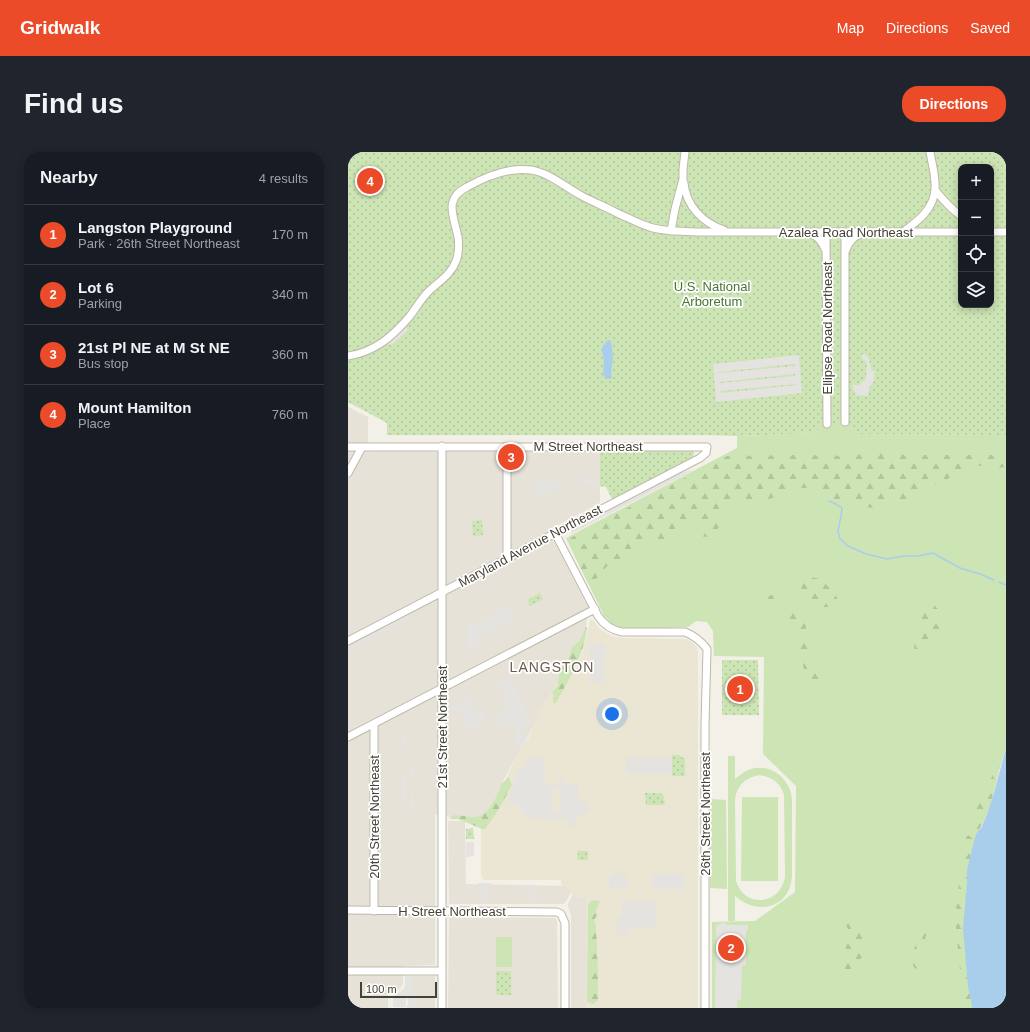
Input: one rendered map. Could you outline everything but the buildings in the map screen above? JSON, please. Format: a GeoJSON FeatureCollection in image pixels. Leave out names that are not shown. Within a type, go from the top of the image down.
{"type":"FeatureCollection","features":[{"type":"Feature","properties":{"kind":"street"},"geometry":{"type":"LineString","coordinates":[[671,231],[683,179],[685,152]]}},
{"type":"Feature","properties":{"kind":"street"},"geometry":{"type":"LineString","coordinates":[[903,232],[927,211],[932,202],[935,182],[930,152]]}},
{"type":"Feature","properties":{"kind":"street","name":"Azalea Road Northeast"},"geometry":{"type":"LineString","coordinates":[[348,356],[369,351],[387,339],[405,322],[427,293],[450,272],[457,260],[459,247],[452,210],[453,200],[457,195],[463,189],[485,179],[515,170],[539,172],[551,177],[582,196],[640,224],[671,231],[958,232]]}},
{"type":"Feature","properties":{"kind":"street","name":"Azalea Road Northeast"},"geometry":{"type":"LineString","coordinates":[[683,179],[687,197],[698,215],[713,226],[730,232]]}},
{"type":"Feature","properties":{"kind":"street"},"geometry":{"type":"LineString","coordinates":[[935,190],[943,201],[958,214]]}},
{"type":"Feature","properties":{"kind":"street"},"geometry":{"type":"LineString","coordinates":[[808,232],[823,243],[826,253]]}},
{"type":"Feature","properties":{"kind":"street","name":"Ellipse Road Northeast"},"geometry":{"type":"LineString","coordinates":[[826,232],[827,424]]}},
{"type":"Feature","properties":{"kind":"street"},"geometry":{"type":"LineString","coordinates":[[845,232],[845,422]]}},
{"type":"Feature","properties":{"kind":"street"},"geometry":{"type":"LineString","coordinates":[[845,254],[846,249],[852,239],[865,232]]}},
{"type":"Feature","properties":{"kind":"street"},"geometry":{"type":"LineString","coordinates":[[994,232],[1006,232]]}},
{"type":"Feature","properties":{"kind":"street","name":"21st Street Northeast"},"geometry":{"type":"LineString","coordinates":[[442,446],[442,1008]]}},
{"type":"Feature","properties":{"kind":"street"},"geometry":{"type":"LineString","coordinates":[[507,446],[507,558]]}},
{"type":"Feature","properties":{"kind":"street","name":"M Street Northeast"},"geometry":{"type":"LineString","coordinates":[[348,447],[707,446]]}},
{"type":"Feature","properties":{"kind":"street","name":"Maryland Avenue Northeast"},"geometry":{"type":"LineString","coordinates":[[348,641],[700,458],[706,454],[707,446]]}},
{"type":"Feature","properties":{"kind":"street"},"geometry":{"type":"LineString","coordinates":[[348,473],[362,447]]}},
{"type":"Feature","properties":{"kind":"street"},"geometry":{"type":"LineString","coordinates":[[348,737],[594,609],[555,533]]}},
{"type":"Feature","properties":{"kind":"street","name":"26th Street Northeast"},"geometry":{"type":"LineString","coordinates":[[594,609],[604,624],[611,629],[628,632],[685,632],[700,640],[707,649],[705,724],[705,1008]]}},
{"type":"Feature","properties":{"kind":"street","name":"20th Street Northeast"},"geometry":{"type":"LineString","coordinates":[[374,724],[374,910]]}},
{"type":"Feature","properties":{"kind":"street","name":"H Street Northeast"},"geometry":{"type":"LineString","coordinates":[[348,910],[555,912],[561,914],[564,923],[565,1008]]}},
{"type":"Feature","properties":{"kind":"street"},"geometry":{"type":"LineString","coordinates":[[348,971],[442,971]]}},
{"type":"Feature","properties":{"kind":"shaded area"},"geometry":{"type":"Polygon","coordinates":[[[405,325],[408,330],[392,345],[386,343],[405,325]]]}},
{"type":"Feature","properties":{"kind":"shaded area"},"geometry":{"type":"Polygon","coordinates":[[[862,354],[868,357],[872,371],[875,371],[874,381],[869,388],[868,396],[855,395],[855,391],[853,390],[853,385],[859,385],[866,379],[867,364],[865,360],[862,359],[862,354]]]}},
{"type":"Feature","properties":{"kind":"shaded area"},"geometry":{"type":"Polygon","coordinates":[[[799,355],[802,393],[716,402],[713,364],[799,355]],[[794,364],[719,372],[718,373],[794,366],[794,364]],[[795,374],[719,382],[720,383],[796,375],[795,374]],[[796,384],[721,391],[721,393],[797,385],[796,384]]]}},
{"type":"Feature","properties":{"kind":"shaded area"},"geometry":{"type":"Polygon","coordinates":[[[348,407],[368,417],[368,452],[600,451],[600,503],[548,530],[588,607],[586,627],[580,640],[571,648],[569,658],[559,673],[558,684],[552,692],[502,783],[495,799],[487,811],[482,815],[475,817],[454,815],[450,817],[435,814],[435,965],[403,966],[403,984],[398,991],[388,993],[388,1008],[348,1008],[348,407]]]}},
{"type":"Feature","properties":{"kind":"shaded area"},"geometry":{"type":"Polygon","coordinates":[[[694,470],[571,534],[571,529],[681,472],[694,470]]]}},
{"type":"Feature","properties":{"kind":"shaded area"},"geometry":{"type":"Polygon","coordinates":[[[577,476],[599,480],[599,486],[576,481],[577,476]]]}},
{"type":"Feature","properties":{"kind":"shaded area"},"geometry":{"type":"Polygon","coordinates":[[[532,480],[560,481],[561,487],[560,489],[539,497],[537,496],[532,480]]]}},
{"type":"Feature","properties":{"kind":"shaded area"},"geometry":{"type":"Polygon","coordinates":[[[508,607],[515,621],[479,638],[483,646],[471,652],[468,651],[467,627],[474,622],[484,621],[508,607]]]}},
{"type":"Feature","properties":{"kind":"shaded area"},"geometry":{"type":"Polygon","coordinates":[[[409,614],[409,618],[348,650],[348,645],[409,614]]]}},
{"type":"Feature","properties":{"kind":"shaded area"},"geometry":{"type":"Polygon","coordinates":[[[592,619],[600,629],[611,636],[621,638],[687,639],[697,647],[698,1008],[586,1008],[586,899],[573,894],[567,886],[562,886],[561,880],[484,880],[481,875],[481,827],[500,792],[521,747],[529,737],[539,710],[558,682],[576,670],[590,621],[592,619]]]}},
{"type":"Feature","properties":{"kind":"shaded area"},"geometry":{"type":"Polygon","coordinates":[[[590,644],[605,644],[605,682],[590,682],[590,644]]]}},
{"type":"Feature","properties":{"kind":"shaded area"},"geometry":{"type":"Polygon","coordinates":[[[512,675],[517,693],[532,725],[524,725],[524,728],[521,729],[523,736],[529,735],[521,747],[515,747],[515,725],[498,726],[498,712],[509,706],[497,683],[512,675]]]}},
{"type":"Feature","properties":{"kind":"shaded area"},"geometry":{"type":"Polygon","coordinates":[[[469,696],[473,704],[470,708],[474,706],[478,713],[483,710],[486,717],[486,722],[479,722],[478,727],[464,727],[463,712],[448,711],[448,708],[469,696]]]}},
{"type":"Feature","properties":{"kind":"shaded area"},"geometry":{"type":"Polygon","coordinates":[[[406,735],[406,750],[401,749],[401,737],[406,735]]]}},
{"type":"Feature","properties":{"kind":"shaded area"},"geometry":{"type":"Polygon","coordinates":[[[545,757],[545,784],[559,784],[559,779],[564,779],[564,784],[578,784],[578,796],[588,807],[589,811],[583,813],[579,817],[573,827],[569,827],[568,820],[564,818],[558,818],[558,822],[551,822],[551,818],[525,817],[525,814],[518,806],[508,802],[520,766],[524,768],[526,759],[545,757]],[[553,789],[553,813],[564,812],[560,811],[560,794],[564,794],[561,789],[553,789]]]}},
{"type":"Feature","properties":{"kind":"shaded area"},"geometry":{"type":"Polygon","coordinates":[[[626,758],[672,758],[672,774],[626,774],[626,758]]]}},
{"type":"Feature","properties":{"kind":"shaded area"},"geometry":{"type":"Polygon","coordinates":[[[410,763],[414,763],[414,779],[410,779],[410,763]]]}},
{"type":"Feature","properties":{"kind":"shaded area"},"geometry":{"type":"Polygon","coordinates":[[[402,773],[406,773],[406,801],[401,801],[402,773]]]}},
{"type":"Feature","properties":{"kind":"shaded area"},"geometry":{"type":"Polygon","coordinates":[[[410,793],[414,793],[414,810],[410,810],[410,793]]]}},
{"type":"Feature","properties":{"kind":"shaded area"},"geometry":{"type":"Polygon","coordinates":[[[448,821],[465,821],[466,884],[567,886],[571,892],[566,902],[563,904],[449,904],[448,821]]]}},
{"type":"Feature","properties":{"kind":"shaded area"},"geometry":{"type":"Polygon","coordinates":[[[466,842],[474,842],[474,856],[466,857],[466,842]]]}},
{"type":"Feature","properties":{"kind":"shaded area"},"geometry":{"type":"Polygon","coordinates":[[[613,873],[623,873],[626,878],[629,879],[630,884],[628,885],[628,889],[616,889],[615,884],[614,889],[609,889],[609,875],[613,875],[613,873]]]}},
{"type":"Feature","properties":{"kind":"shaded area"},"geometry":{"type":"Polygon","coordinates":[[[653,874],[684,874],[684,889],[653,889],[653,874]]]}},
{"type":"Feature","properties":{"kind":"shaded area"},"geometry":{"type":"Polygon","coordinates":[[[478,883],[491,883],[491,887],[486,888],[487,904],[483,904],[483,901],[480,899],[480,891],[482,890],[478,890],[478,883]]]}},
{"type":"Feature","properties":{"kind":"shaded area"},"geometry":{"type":"Polygon","coordinates":[[[524,885],[538,886],[538,889],[536,889],[536,899],[534,901],[529,901],[530,888],[524,887],[524,885]]]}},
{"type":"Feature","properties":{"kind":"shaded area"},"geometry":{"type":"Polygon","coordinates":[[[573,894],[586,899],[586,1008],[571,1008],[571,915],[568,904],[573,894]]]}},
{"type":"Feature","properties":{"kind":"shaded area"},"geometry":{"type":"Polygon","coordinates":[[[622,901],[656,901],[656,927],[633,927],[632,929],[627,929],[627,935],[617,935],[617,916],[622,916],[622,901]]]}},
{"type":"Feature","properties":{"kind":"shaded area"},"geometry":{"type":"Polygon","coordinates":[[[449,917],[555,918],[557,921],[558,1008],[448,1008],[449,917]]]}},
{"type":"Feature","properties":{"kind":"shaded area"},"geometry":{"type":"Polygon","coordinates":[[[720,923],[725,923],[727,925],[748,925],[748,929],[746,931],[746,965],[743,965],[742,967],[741,1000],[737,1001],[737,1008],[715,1008],[716,925],[719,925],[720,923]]]}},
{"type":"Feature","properties":{"kind":"shaded area"},"geometry":{"type":"Polygon","coordinates":[[[405,976],[412,976],[412,995],[416,1001],[416,1008],[407,1008],[407,995],[406,1007],[393,1007],[393,999],[396,994],[403,990],[405,986],[405,976]]]}},
{"type":"Feature","properties":{"kind":"shaded area"},"geometry":{"type":"Polygon","coordinates":[[[412,976],[435,976],[435,1008],[416,1008],[416,1001],[412,995],[412,976]]]}},
{"type":"Feature","properties":{"kind":"green space","name":"U.S. National Arboretum"},"geometry":{"type":"Polygon","coordinates":[[[348,152],[1006,152],[1006,435],[856,434],[850,425],[822,425],[815,433],[737,436],[387,435],[387,423],[348,402],[348,152]]]}},
{"type":"Feature","properties":{"kind":"green space"},"geometry":{"type":"Polygon","coordinates":[[[822,425],[850,425],[856,434],[1006,435],[1006,748],[967,869],[972,1008],[712,1008],[712,922],[755,921],[795,892],[796,786],[763,754],[764,657],[714,656],[713,631],[707,622],[696,621],[688,627],[625,629],[612,624],[604,616],[566,538],[737,448],[737,436],[815,433],[822,425]]]}},
{"type":"Feature","properties":{"kind":"green space"},"geometry":{"type":"Polygon","coordinates":[[[600,451],[694,451],[693,457],[612,499],[606,487],[600,486],[600,451]]]}},
{"type":"Feature","properties":{"kind":"green space"},"geometry":{"type":"Polygon","coordinates":[[[866,451],[908,455],[1006,455],[1006,467],[998,468],[991,466],[970,466],[913,498],[873,508],[846,504],[807,488],[799,488],[780,493],[775,495],[773,498],[735,504],[724,514],[715,535],[708,537],[697,536],[702,522],[698,517],[692,515],[664,540],[646,545],[610,564],[592,584],[589,584],[587,581],[569,544],[569,540],[572,537],[727,456],[856,456],[866,451]]]}},
{"type":"Feature","properties":{"kind":"green space"},"geometry":{"type":"Polygon","coordinates":[[[482,520],[483,535],[473,536],[472,521],[482,520]]]}},
{"type":"Feature","properties":{"kind":"green space"},"geometry":{"type":"Polygon","coordinates":[[[811,577],[820,579],[834,592],[839,602],[837,607],[820,607],[810,600],[800,586],[802,579],[811,577]]]}},
{"type":"Feature","properties":{"kind":"green space"},"geometry":{"type":"Polygon","coordinates":[[[540,593],[543,599],[530,606],[527,600],[540,593]]]}},
{"type":"Feature","properties":{"kind":"green space"},"geometry":{"type":"Polygon","coordinates":[[[775,594],[786,598],[805,621],[808,642],[812,652],[808,657],[808,665],[818,674],[819,677],[816,683],[812,686],[807,683],[800,651],[789,615],[789,608],[784,604],[773,604],[765,597],[775,594]]]}},
{"type":"Feature","properties":{"kind":"green space"},"geometry":{"type":"Polygon","coordinates":[[[930,601],[941,613],[942,624],[935,641],[923,655],[914,650],[915,633],[922,626],[920,607],[930,601]]]}},
{"type":"Feature","properties":{"kind":"green space"},"geometry":{"type":"Polygon","coordinates":[[[586,627],[585,639],[579,658],[571,676],[555,704],[553,702],[554,696],[552,692],[557,687],[559,673],[569,658],[571,648],[580,640],[586,627]]]}},
{"type":"Feature","properties":{"kind":"green space"},"geometry":{"type":"Polygon","coordinates":[[[722,660],[758,660],[759,715],[722,715],[722,660]]]}},
{"type":"Feature","properties":{"kind":"green space"},"geometry":{"type":"Polygon","coordinates":[[[672,755],[679,755],[685,758],[685,776],[672,776],[672,755]]]}},
{"type":"Feature","properties":{"kind":"green space"},"geometry":{"type":"Polygon","coordinates":[[[728,756],[735,756],[735,779],[751,769],[766,768],[779,775],[788,786],[792,800],[792,876],[790,887],[785,895],[779,902],[771,906],[753,906],[735,896],[735,921],[728,921],[728,756]],[[755,776],[743,782],[736,794],[735,799],[736,881],[740,890],[747,896],[762,900],[770,898],[776,893],[782,886],[785,877],[784,795],[781,787],[775,781],[764,776],[755,776]]]}},
{"type":"Feature","properties":{"kind":"green space"},"geometry":{"type":"Polygon","coordinates":[[[1002,759],[986,817],[976,834],[971,833],[973,816],[997,766],[1002,759]]]}},
{"type":"Feature","properties":{"kind":"green space"},"geometry":{"type":"Polygon","coordinates":[[[508,778],[512,785],[485,829],[458,819],[451,819],[450,817],[454,815],[475,817],[482,815],[487,811],[495,799],[502,783],[508,778]]]}},
{"type":"Feature","properties":{"kind":"green space"},"geometry":{"type":"Polygon","coordinates":[[[645,793],[661,793],[664,797],[665,805],[646,805],[645,793]]]}},
{"type":"Feature","properties":{"kind":"green space"},"geometry":{"type":"Polygon","coordinates":[[[742,797],[778,797],[778,881],[741,881],[742,797]]]}},
{"type":"Feature","properties":{"kind":"green space"},"geometry":{"type":"Polygon","coordinates":[[[710,799],[726,800],[727,889],[710,888],[710,799]]]}},
{"type":"Feature","properties":{"kind":"green space"},"geometry":{"type":"Polygon","coordinates":[[[473,828],[474,839],[466,839],[466,829],[473,828]]]}},
{"type":"Feature","properties":{"kind":"green space"},"geometry":{"type":"Polygon","coordinates":[[[968,835],[975,840],[967,869],[963,928],[968,987],[972,1008],[965,1008],[963,1001],[955,918],[965,838],[968,835]]]}},
{"type":"Feature","properties":{"kind":"green space"},"geometry":{"type":"Polygon","coordinates":[[[578,851],[588,851],[588,860],[577,860],[578,851]]]}},
{"type":"Feature","properties":{"kind":"green space"},"geometry":{"type":"Polygon","coordinates":[[[594,900],[600,901],[596,910],[597,915],[594,920],[596,927],[598,999],[593,1004],[587,1002],[588,905],[594,900]]]}},
{"type":"Feature","properties":{"kind":"green space"},"geometry":{"type":"Polygon","coordinates":[[[846,917],[855,918],[863,928],[866,938],[866,945],[862,957],[848,979],[838,975],[840,962],[846,955],[846,942],[849,932],[845,922],[846,917]]]}},
{"type":"Feature","properties":{"kind":"green space"},"geometry":{"type":"Polygon","coordinates":[[[918,929],[924,929],[928,933],[925,937],[927,943],[923,950],[922,960],[916,969],[912,963],[912,955],[918,929]]]}},
{"type":"Feature","properties":{"kind":"green space"},"geometry":{"type":"Polygon","coordinates":[[[496,937],[512,937],[512,967],[496,967],[496,937]]]}},
{"type":"Feature","properties":{"kind":"green space"},"geometry":{"type":"Polygon","coordinates":[[[496,971],[511,971],[511,995],[496,995],[496,971]]]}},
{"type":"Feature","properties":{"kind":"water"},"geometry":{"type":"Polygon","coordinates":[[[608,340],[611,341],[613,357],[611,373],[612,378],[608,379],[603,376],[604,359],[602,348],[608,340]]]}},
{"type":"Feature","properties":{"kind":"water"},"geometry":{"type":"Polygon","coordinates":[[[1006,748],[1006,1008],[972,1008],[968,987],[963,928],[967,869],[976,834],[981,828],[993,796],[1006,748]]]}},
{"type":"Feature","properties":{"kind":"waterway"},"geometry":{"type":"LineString","coordinates":[[829,501],[842,508],[838,531],[840,539],[848,546],[866,554],[887,559],[933,553],[960,568],[994,580]]}},
{"type":"Feature","properties":{"kind":"waterway"},"geometry":{"type":"LineString","coordinates":[[999,582],[1006,585]]}},
{"type":"Feature","properties":{"kind":"place","name":"Mount Hamilton"},"geometry":{"type":"Point","coordinates":[370,181]}},
{"type":"Feature","properties":{"kind":"place","name":"21st Pl NE at M St NE"},"geometry":{"type":"Point","coordinates":[511,457]}},
{"type":"Feature","properties":{"kind":"place","name":"Langston Playground"},"geometry":{"type":"Point","coordinates":[740,689]}},
{"type":"Feature","properties":{"kind":"place","name":"Lot 6"},"geometry":{"type":"Point","coordinates":[731,948]}},
{"type":"Feature","properties":{"kind":"district","name":"LANGSTON"},"geometry":{"type":"Point","coordinates":[552,667]}}]}
